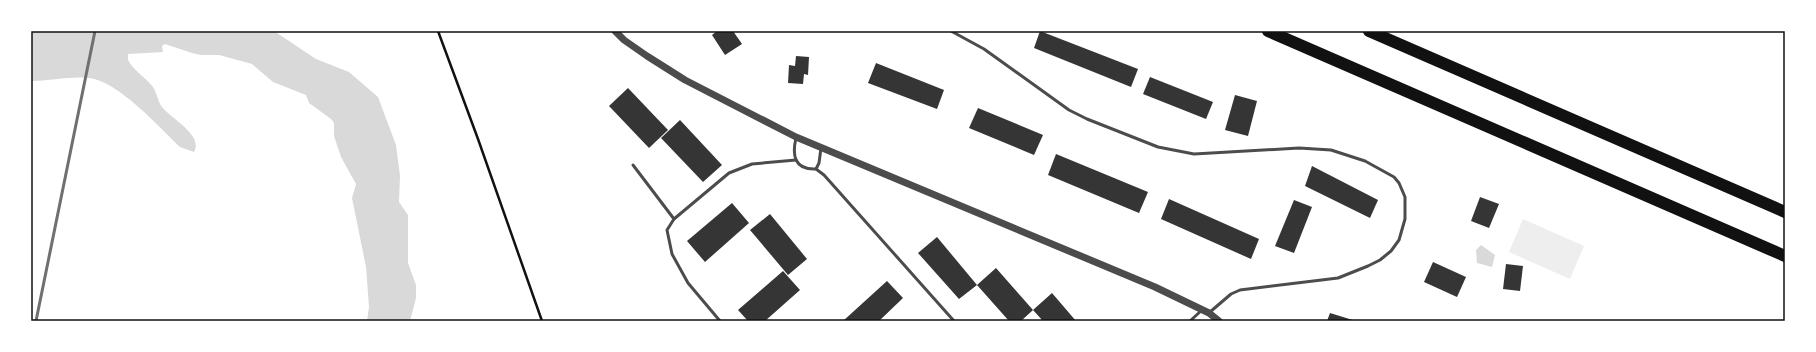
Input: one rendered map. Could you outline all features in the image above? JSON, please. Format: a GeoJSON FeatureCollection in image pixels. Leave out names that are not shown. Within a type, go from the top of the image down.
{"type":"FeatureCollection","features":[{"type":"Feature","properties":{"kind":"highway"},"geometry":{"type":"LineString","coordinates":[[1268,31],[1785,256]]}},
{"type":"Feature","properties":{"kind":"highway"},"geometry":{"type":"LineString","coordinates":[[1369,31],[1785,212]]}},
{"type":"Feature","properties":{"kind":"street"},"geometry":{"type":"LineString","coordinates":[[614,31],[647,56],[685,80],[821,148],[1155,287],[1220,321]]}},
{"type":"Feature","properties":{"kind":"lane"},"geometry":{"type":"LineString","coordinates":[[951,31],[984,49],[1070,110],[1087,119],[1158,147],[1194,154],[1287,148],[1331,150],[1365,161],[1394,177],[1399,183],[1405,197],[1405,219],[1399,240],[1391,251],[1380,260],[1338,278],[1240,290],[1231,294],[1190,321]]}},
{"type":"Feature","properties":{"kind":"lane"},"geometry":{"type":"LineString","coordinates":[[796,136],[794,149],[796,160],[801,167],[816,169],[824,175],[954,321]]}},
{"type":"Feature","properties":{"kind":"lane"},"geometry":{"type":"LineString","coordinates":[[816,169],[819,163],[821,148]]}},
{"type":"Feature","properties":{"kind":"lane"},"geometry":{"type":"LineString","coordinates":[[720,321],[688,282],[672,254],[667,230],[674,219],[729,173],[752,164],[796,160]]}},
{"type":"Feature","properties":{"kind":"lane"},"geometry":{"type":"LineString","coordinates":[[633,165],[674,219]]}},
{"type":"Feature","properties":{"kind":"path"},"geometry":{"type":"LineString","coordinates":[[438,31],[542,321]]}},
{"type":"Feature","properties":{"kind":"shaded area"},"geometry":{"type":"Polygon","coordinates":[[[31,31],[274,31],[316,59],[349,72],[378,97],[396,145],[400,176],[399,202],[408,215],[408,263],[416,285],[416,298],[410,321],[367,321],[369,307],[366,267],[352,198],[356,184],[341,157],[334,136],[334,123],[331,119],[309,103],[306,95],[273,82],[252,64],[219,55],[201,55],[165,44],[162,46],[163,52],[128,54],[130,64],[153,87],[162,107],[190,133],[196,146],[194,152],[180,147],[138,106],[112,87],[100,81],[89,78],[67,78],[31,81],[31,31]]]}},
{"type":"Feature","properties":{"kind":"shaded area"},"geometry":{"type":"Polygon","coordinates":[[[1523,219],[1584,246],[1570,279],[1509,252],[1523,219]]]}},
{"type":"Feature","properties":{"kind":"shaded area"},"geometry":{"type":"Polygon","coordinates":[[[1481,245],[1495,255],[1492,267],[1477,263],[1476,250],[1481,245]]]}},
{"type":"Feature","properties":{"kind":"building"},"geometry":{"type":"Polygon","coordinates":[[[717,31],[733,31],[742,44],[725,55],[712,35],[717,31]]]}},
{"type":"Feature","properties":{"kind":"building"},"geometry":{"type":"Polygon","coordinates":[[[1040,31],[1138,69],[1131,87],[1034,48],[1040,31]]]}},
{"type":"Feature","properties":{"kind":"building"},"geometry":{"type":"Polygon","coordinates":[[[796,56],[809,57],[808,75],[804,74],[803,84],[788,83],[789,65],[795,66],[796,56]]]}},
{"type":"Feature","properties":{"kind":"building"},"geometry":{"type":"Polygon","coordinates":[[[876,63],[944,90],[937,109],[868,83],[876,63]]]}},
{"type":"Feature","properties":{"kind":"building"},"geometry":{"type":"Polygon","coordinates":[[[1150,77],[1213,102],[1206,119],[1143,94],[1150,77]]]}},
{"type":"Feature","properties":{"kind":"building"},"geometry":{"type":"Polygon","coordinates":[[[628,88],[668,130],[649,148],[609,106],[628,88]]]}},
{"type":"Feature","properties":{"kind":"building"},"geometry":{"type":"Polygon","coordinates":[[[1235,95],[1257,101],[1248,136],[1225,130],[1235,95]]]}},
{"type":"Feature","properties":{"kind":"building"},"geometry":{"type":"Polygon","coordinates":[[[978,108],[1043,135],[1034,155],[969,128],[978,108]]]}},
{"type":"Feature","properties":{"kind":"building"},"geometry":{"type":"Polygon","coordinates":[[[680,120],[722,165],[703,182],[661,138],[680,120]]]}},
{"type":"Feature","properties":{"kind":"building"},"geometry":{"type":"Polygon","coordinates":[[[1056,154],[1148,192],[1139,213],[1048,175],[1056,154]]]}},
{"type":"Feature","properties":{"kind":"building"},"geometry":{"type":"Polygon","coordinates":[[[1312,166],[1378,200],[1370,218],[1305,186],[1312,166]]]}},
{"type":"Feature","properties":{"kind":"building"},"geometry":{"type":"Polygon","coordinates":[[[1480,197],[1499,204],[1489,228],[1471,221],[1480,197]]]}},
{"type":"Feature","properties":{"kind":"building"},"geometry":{"type":"Polygon","coordinates":[[[1169,199],[1259,239],[1251,259],[1161,219],[1169,199]]]}},
{"type":"Feature","properties":{"kind":"building"},"geometry":{"type":"Polygon","coordinates":[[[1294,200],[1312,207],[1294,253],[1275,246],[1294,200]]]}},
{"type":"Feature","properties":{"kind":"building"},"geometry":{"type":"Polygon","coordinates":[[[732,203],[749,223],[705,262],[687,241],[732,203]]]}},
{"type":"Feature","properties":{"kind":"building"},"geometry":{"type":"Polygon","coordinates":[[[770,214],[807,259],[788,275],[750,230],[770,214]]]}},
{"type":"Feature","properties":{"kind":"building"},"geometry":{"type":"Polygon","coordinates":[[[937,237],[977,285],[959,299],[918,253],[937,237]]]}},
{"type":"Feature","properties":{"kind":"building"},"geometry":{"type":"Polygon","coordinates":[[[1433,262],[1466,277],[1457,297],[1424,282],[1433,262]]]}},
{"type":"Feature","properties":{"kind":"building"},"geometry":{"type":"Polygon","coordinates":[[[1506,264],[1523,266],[1520,291],[1503,289],[1506,264]]]}},
{"type":"Feature","properties":{"kind":"building"},"geometry":{"type":"Polygon","coordinates":[[[996,268],[1033,310],[1021,321],[1009,321],[977,285],[996,268]]]}},
{"type":"Feature","properties":{"kind":"building"},"geometry":{"type":"Polygon","coordinates":[[[783,271],[800,290],[765,321],[748,321],[738,310],[783,271]]]}},
{"type":"Feature","properties":{"kind":"building"},"geometry":{"type":"Polygon","coordinates":[[[887,281],[903,298],[879,321],[843,321],[887,281]]]}},
{"type":"Feature","properties":{"kind":"building"},"geometry":{"type":"Polygon","coordinates":[[[1052,293],[1076,321],[1043,321],[1033,310],[1052,293]]]}},
{"type":"Feature","properties":{"kind":"building"},"geometry":{"type":"Polygon","coordinates":[[[1330,313],[1356,321],[1327,321],[1330,313]]]}},
{"type":"Feature","properties":{"kind":"railway"},"geometry":{"type":"LineString","coordinates":[[36,321],[95,31]]}}]}
